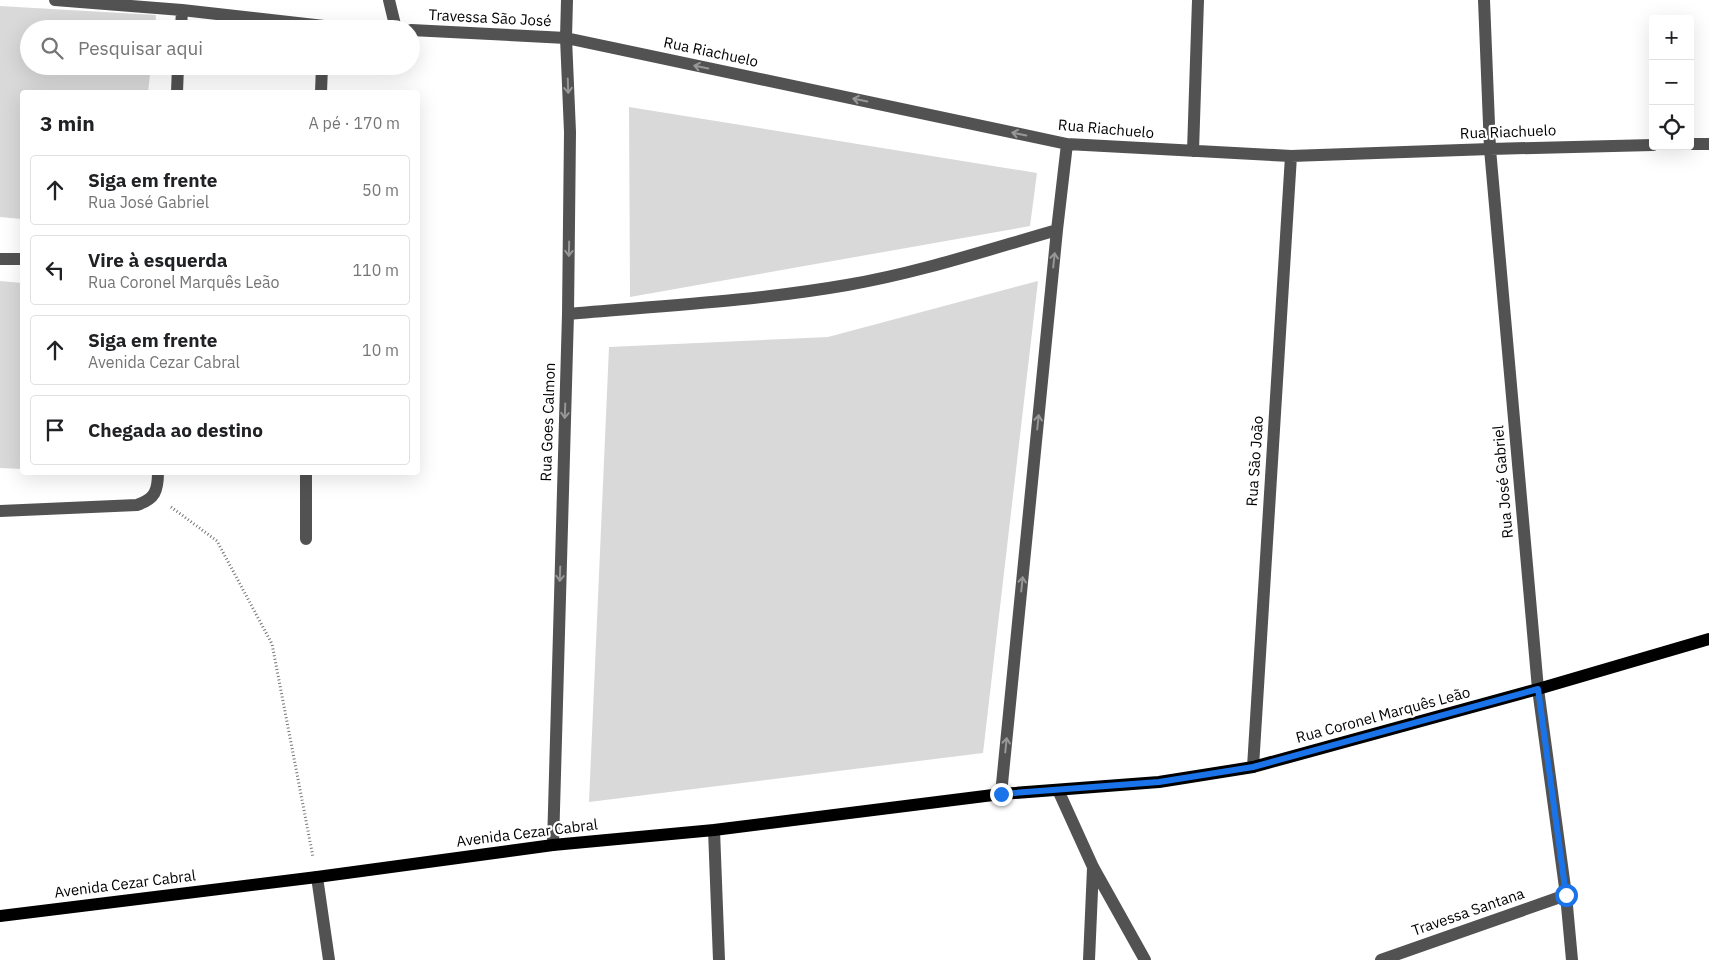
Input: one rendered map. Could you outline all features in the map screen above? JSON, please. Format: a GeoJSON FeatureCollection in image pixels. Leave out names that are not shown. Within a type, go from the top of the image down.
{"type":"FeatureCollection","features":[{"type":"Feature","properties":{"kind":"main road","name":"Rua Coronel Marquês Leão"},"geometry":{"type":"LineString","coordinates":[[1058,790],[1159,782],[1253,767],[1538,689],[1709,638]]}},
{"type":"Feature","properties":{"kind":"main road","name":"Avenida Cezar Cabral"},"geometry":{"type":"LineString","coordinates":[[0,916],[317,877],[552,845],[714,830],[1001,794],[1058,790]]}},
{"type":"Feature","properties":{"kind":"street"},"geometry":{"type":"LineString","coordinates":[[55,0],[182,10],[266,20]]}},
{"type":"Feature","properties":{"kind":"street"},"geometry":{"type":"LineString","coordinates":[[389,0],[394,20]]}},
{"type":"Feature","properties":{"kind":"street","name":"Rua Goes Calmon"},"geometry":{"type":"LineString","coordinates":[[552,845],[568,314],[570,132],[566,38],[568,0]]}},
{"type":"Feature","properties":{"kind":"street"},"geometry":{"type":"LineString","coordinates":[[1194,152],[1198,0]]}},
{"type":"Feature","properties":{"kind":"street","name":"Rua José Gabriel"},"geometry":{"type":"LineString","coordinates":[[1484,0],[1490,149],[1538,689],[1566,895],[1572,960]]}},
{"type":"Feature","properties":{"kind":"street"},"geometry":{"type":"LineString","coordinates":[[181,20],[182,10]]}},
{"type":"Feature","properties":{"kind":"street","name":"Travessa São José"},"geometry":{"type":"LineString","coordinates":[[420,30],[566,38]]}},
{"type":"Feature","properties":{"kind":"street","name":"Rua Riachuelo"},"geometry":{"type":"LineString","coordinates":[[566,38],[1067,144],[1291,156],[1649,145]]}},
{"type":"Feature","properties":{"kind":"street"},"geometry":{"type":"LineString","coordinates":[[177,90],[178,75]]}},
{"type":"Feature","properties":{"kind":"street"},"geometry":{"type":"LineString","coordinates":[[321,90],[322,75]]}},
{"type":"Feature","properties":{"kind":"street"},"geometry":{"type":"LineString","coordinates":[[1001,794],[1067,144]]}},
{"type":"Feature","properties":{"kind":"street"},"geometry":{"type":"LineString","coordinates":[[1694,144],[1709,144]]}},
{"type":"Feature","properties":{"kind":"street","name":"Rua São João"},"geometry":{"type":"LineString","coordinates":[[1253,767],[1291,156]]}},
{"type":"Feature","properties":{"kind":"street"},"geometry":{"type":"LineString","coordinates":[[568,314],[741,300],[848,285],[917,270],[1057,230]]}},
{"type":"Feature","properties":{"kind":"street"},"geometry":{"type":"LineString","coordinates":[[0,259],[20,259]]}},
{"type":"Feature","properties":{"kind":"street"},"geometry":{"type":"LineString","coordinates":[[306,475],[306,539]]}},
{"type":"Feature","properties":{"kind":"street"},"geometry":{"type":"LineString","coordinates":[[0,511],[137,505],[148,501],[157,483]]}},
{"type":"Feature","properties":{"kind":"street"},"geometry":{"type":"LineString","coordinates":[[1058,790],[1093,867],[1145,960]]}},
{"type":"Feature","properties":{"kind":"street"},"geometry":{"type":"LineString","coordinates":[[714,830],[720,960]]}},
{"type":"Feature","properties":{"kind":"street"},"geometry":{"type":"LineString","coordinates":[[1089,960],[1093,867]]}},
{"type":"Feature","properties":{"kind":"street"},"geometry":{"type":"LineString","coordinates":[[317,877],[329,960]]}},
{"type":"Feature","properties":{"kind":"street","name":"Travessa Santana"},"geometry":{"type":"LineString","coordinates":[[1381,960],[1566,895]]}},
{"type":"Feature","properties":{"kind":"path"},"geometry":{"type":"LineString","coordinates":[[157,483],[217,541],[272,644],[292,739],[317,877]]}},
{"type":"Feature","properties":{"kind":"shaded area"},"geometry":{"type":"Polygon","coordinates":[[[0,6],[156,15],[156,20],[20,20],[20,75],[150,75],[148,90],[20,90],[20,219],[0,217],[0,6]]]}},
{"type":"Feature","properties":{"kind":"shaded area"},"geometry":{"type":"Polygon","coordinates":[[[629,107],[1037,173],[1030,226],[630,297],[629,107]]]}},
{"type":"Feature","properties":{"kind":"shaded area"},"geometry":{"type":"Polygon","coordinates":[[[0,281],[20,283],[20,469],[0,468],[0,281]]]}},
{"type":"Feature","properties":{"kind":"shaded area"},"geometry":{"type":"Polygon","coordinates":[[[1038,281],[983,753],[589,802],[609,347],[828,337],[1038,281]]]}},
{"type":"Feature","properties":{"kind":"route"},"geometry":{"type":"LineString","coordinates":[[1001,794],[1159,782],[1253,767],[1538,689],[1566,895]]}}]}
